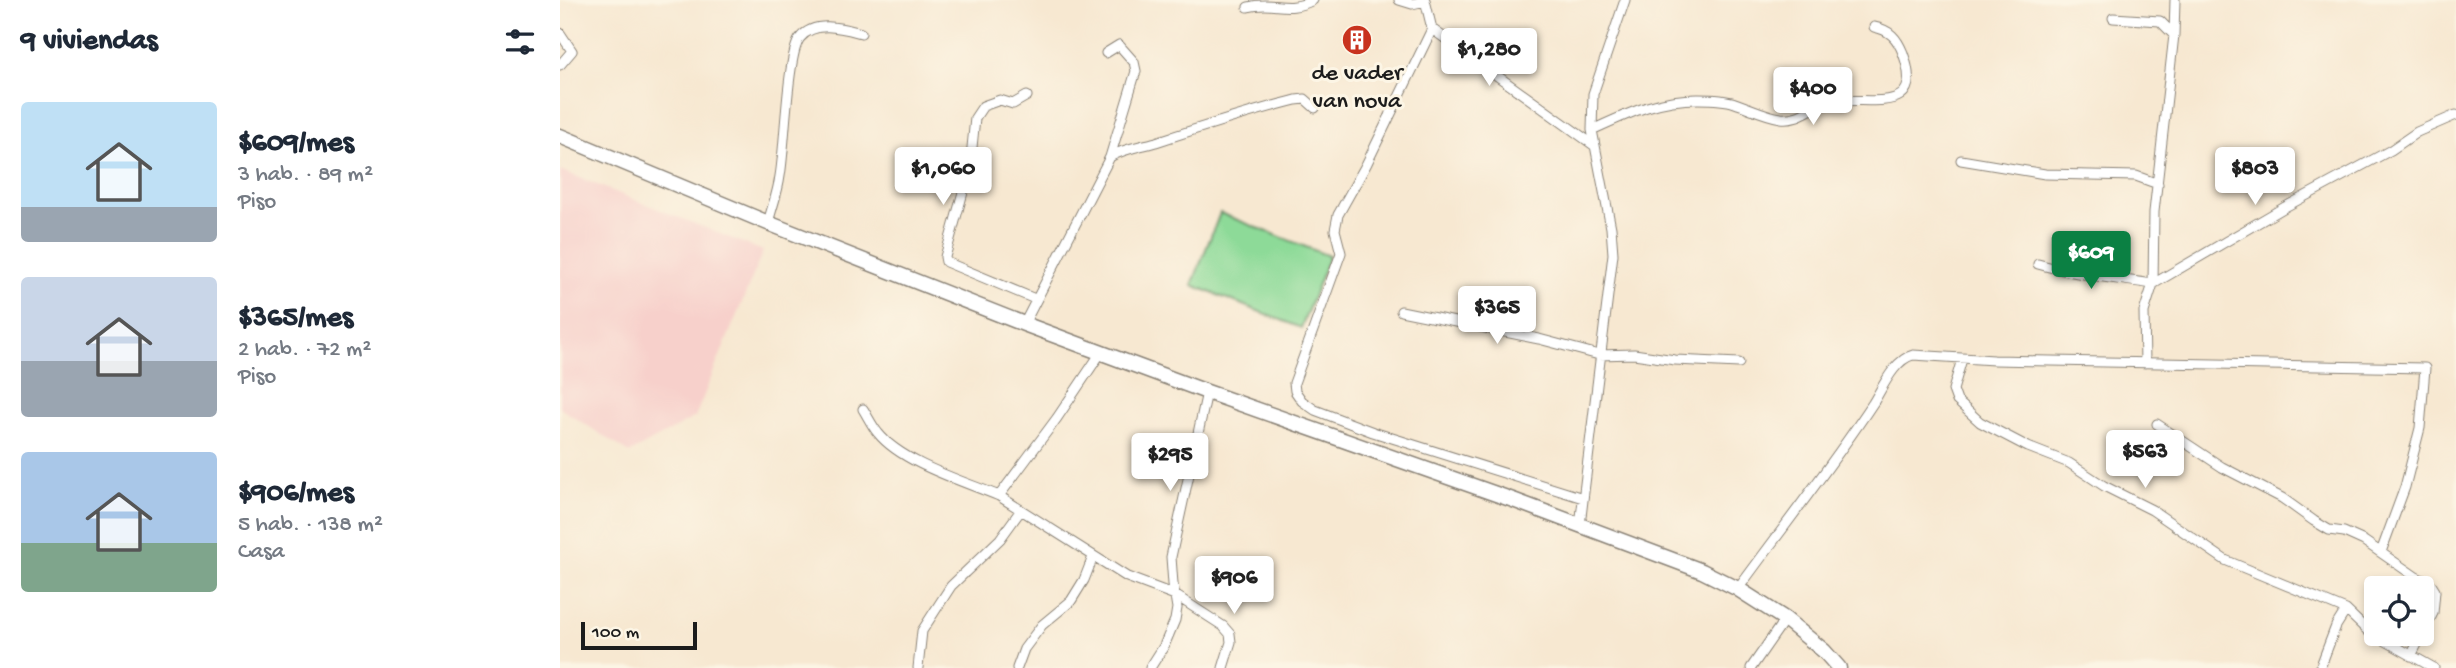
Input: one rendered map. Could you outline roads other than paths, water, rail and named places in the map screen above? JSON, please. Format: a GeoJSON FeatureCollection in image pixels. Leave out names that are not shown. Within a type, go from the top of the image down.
{"type":"FeatureCollection","features":[{"type":"Feature","properties":{"kind":"main road"},"geometry":{"type":"LineString","coordinates":[[561,140],[1024,324],[1702,571],[1738,589],[1786,619],[1824,651],[1839,668]]}},
{"type":"Feature","properties":{"kind":"street"},"geometry":{"type":"LineString","coordinates":[[1248,7],[1267,1],[1302,6],[1312,0]]}},
{"type":"Feature","properties":{"kind":"street"},"geometry":{"type":"LineString","coordinates":[[1399,0],[1412,4],[1425,1],[1432,29],[1366,165],[1338,215],[1335,230],[1341,253],[1294,383],[1294,391],[1315,410],[1373,432],[1583,498]]}},
{"type":"Feature","properties":{"kind":"street"},"geometry":{"type":"LineString","coordinates":[[1580,525],[1613,254],[1611,228],[1592,130],[1593,94],[1625,0]]}},
{"type":"Feature","properties":{"kind":"street"},"geometry":{"type":"LineString","coordinates":[[2146,363],[2144,312],[2153,284],[2154,212],[2174,35],[2175,0]]}},
{"type":"Feature","properties":{"kind":"street"},"geometry":{"type":"LineString","coordinates":[[2113,18],[2160,21],[2174,35]]}},
{"type":"Feature","properties":{"kind":"street"},"geometry":{"type":"LineString","coordinates":[[768,223],[780,177],[792,63],[799,39],[812,30],[835,26],[861,33]]}},
{"type":"Feature","properties":{"kind":"street"},"geometry":{"type":"LineString","coordinates":[[1592,130],[1658,102],[1698,99],[1731,102],[1779,118],[1789,118],[1801,117],[1823,104],[1844,100],[1893,100],[1901,97],[1906,90],[1908,78],[1902,50],[1896,38],[1887,30],[1874,27]]}},
{"type":"Feature","properties":{"kind":"street"},"geometry":{"type":"LineString","coordinates":[[1432,29],[1595,146]]}},
{"type":"Feature","properties":{"kind":"street"},"geometry":{"type":"LineString","coordinates":[[560,33],[572,51],[560,65]]}},
{"type":"Feature","properties":{"kind":"street"},"geometry":{"type":"LineString","coordinates":[[1024,324],[1110,157],[1136,71],[1134,62],[1119,45],[1106,52]]}},
{"type":"Feature","properties":{"kind":"street"},"geometry":{"type":"LineString","coordinates":[[1027,96],[1013,104],[1000,100],[983,106],[975,118],[970,167],[945,257],[946,262],[1035,299]]}},
{"type":"Feature","properties":{"kind":"street"},"geometry":{"type":"LineString","coordinates":[[1110,157],[1123,149],[1296,100],[1305,99],[1315,108]]}},
{"type":"Feature","properties":{"kind":"street"},"geometry":{"type":"LineString","coordinates":[[2038,264],[2084,276],[2111,277],[2153,284],[2390,150],[2417,132],[2456,115]]}},
{"type":"Feature","properties":{"kind":"street"},"geometry":{"type":"LineString","coordinates":[[1961,160],[2045,174],[2136,176],[2158,184]]}},
{"type":"Feature","properties":{"kind":"street"},"geometry":{"type":"LineString","coordinates":[[1401,311],[1539,339],[1599,355],[1634,354],[1675,360],[1739,363]]}},
{"type":"Feature","properties":{"kind":"street"},"geometry":{"type":"LineString","coordinates":[[999,496],[1057,418],[1101,351]]}},
{"type":"Feature","properties":{"kind":"street"},"geometry":{"type":"LineString","coordinates":[[1738,589],[1855,430],[1904,357],[1913,355],[1962,359],[2425,368],[2420,428],[2404,488],[2381,552]]}},
{"type":"Feature","properties":{"kind":"street"},"geometry":{"type":"LineString","coordinates":[[1962,359],[1953,390],[1957,401],[1980,422],[2028,447],[2069,463],[2104,486],[2152,510],[2225,559],[2346,610],[2368,631],[2434,668]]}},
{"type":"Feature","properties":{"kind":"street"},"geometry":{"type":"LineString","coordinates":[[1150,668],[1164,646],[1175,620],[1177,608],[1171,557],[1207,392]]}},
{"type":"Feature","properties":{"kind":"street"},"geometry":{"type":"LineString","coordinates":[[863,410],[877,433],[892,447],[959,481],[999,496],[1127,577],[1175,595],[1223,626],[1230,634],[1231,642],[1223,668]]}},
{"type":"Feature","properties":{"kind":"street"},"geometry":{"type":"LineString","coordinates":[[2157,424],[2222,467],[2281,498],[2329,530],[2344,532],[2364,541],[2430,583],[2435,591],[2433,613],[2411,656]]}},
{"type":"Feature","properties":{"kind":"street"},"geometry":{"type":"LineString","coordinates":[[918,668],[922,631],[951,586],[1000,539],[1021,510]]}},
{"type":"Feature","properties":{"kind":"street"},"geometry":{"type":"LineString","coordinates":[[1017,668],[1024,649],[1042,625],[1071,601],[1084,580],[1093,557]]}},
{"type":"Feature","properties":{"kind":"street"},"geometry":{"type":"LineString","coordinates":[[2320,668],[2336,625],[2346,610]]}},
{"type":"Feature","properties":{"kind":"street"},"geometry":{"type":"LineString","coordinates":[[1757,666],[1786,619]]}},
{"type":"Feature","properties":{"kind":"place","name":"de vader van nova"},"geometry":{"type":"Point","coordinates":[1357,40]}}]}
